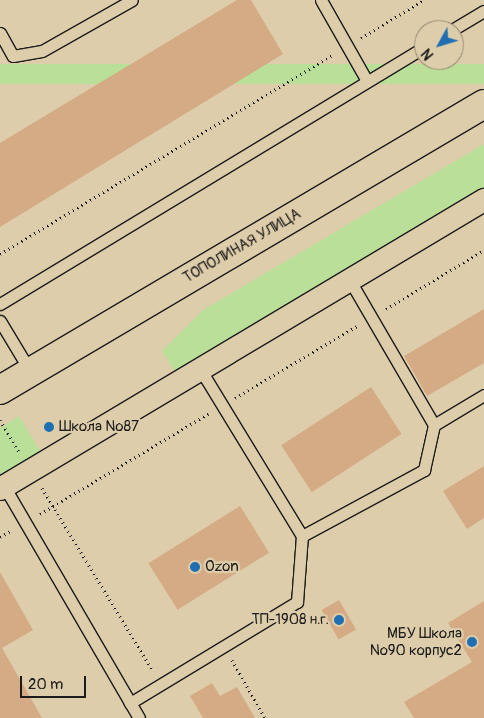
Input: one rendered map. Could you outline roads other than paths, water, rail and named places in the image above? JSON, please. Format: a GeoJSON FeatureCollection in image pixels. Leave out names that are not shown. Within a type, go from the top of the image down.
{"type":"FeatureCollection","features":[{"type":"Feature","properties":{"kind":"main road","name":"ТОПОЛИНАЯ УЛИЦА"},"geometry":{"type":"LineString","coordinates":[[0,390],[484,104]]}},
{"type":"Feature","properties":{"kind":"street"},"geometry":{"type":"LineString","coordinates":[[2,488],[348,279],[484,200]]}},
{"type":"Feature","properties":{"kind":"lane"},"geometry":{"type":"LineString","coordinates":[[0,33],[14,56],[42,51],[132,0]]}},
{"type":"Feature","properties":{"kind":"lane"},"geometry":{"type":"LineString","coordinates":[[321,0],[367,82]]}},
{"type":"Feature","properties":{"kind":"lane"},"geometry":{"type":"LineString","coordinates":[[464,23],[484,11]]}},
{"type":"Feature","properties":{"kind":"lane"},"geometry":{"type":"LineString","coordinates":[[0,304],[414,53]]}},
{"type":"Feature","properties":{"kind":"lane"},"geometry":{"type":"LineString","coordinates":[[302,536],[424,470],[434,425],[348,279]]}},
{"type":"Feature","properties":{"kind":"lane"},"geometry":{"type":"LineString","coordinates":[[0,321],[30,371]]}},
{"type":"Feature","properties":{"kind":"lane"},"geometry":{"type":"LineString","coordinates":[[130,703],[297,602],[302,536],[200,369]]}},
{"type":"Feature","properties":{"kind":"lane"},"geometry":{"type":"LineString","coordinates":[[434,425],[484,396]]}},
{"type":"Feature","properties":{"kind":"lane"},"geometry":{"type":"LineString","coordinates":[[2,488],[26,521],[138,718]]}},
{"type":"Feature","properties":{"kind":"place","name":"Школа №87"},"geometry":{"type":"Point","coordinates":[49,427]}},
{"type":"Feature","properties":{"kind":"place","name":"Ozon"},"geometry":{"type":"Point","coordinates":[195,567]}},
{"type":"Feature","properties":{"kind":"place","name":"ТП-1908 н.г."},"geometry":{"type":"Point","coordinates":[339,620]}},
{"type":"Feature","properties":{"kind":"place","name":"МБУ Школа №90 корпус2"},"geometry":{"type":"Point","coordinates":[472,642]}}]}
